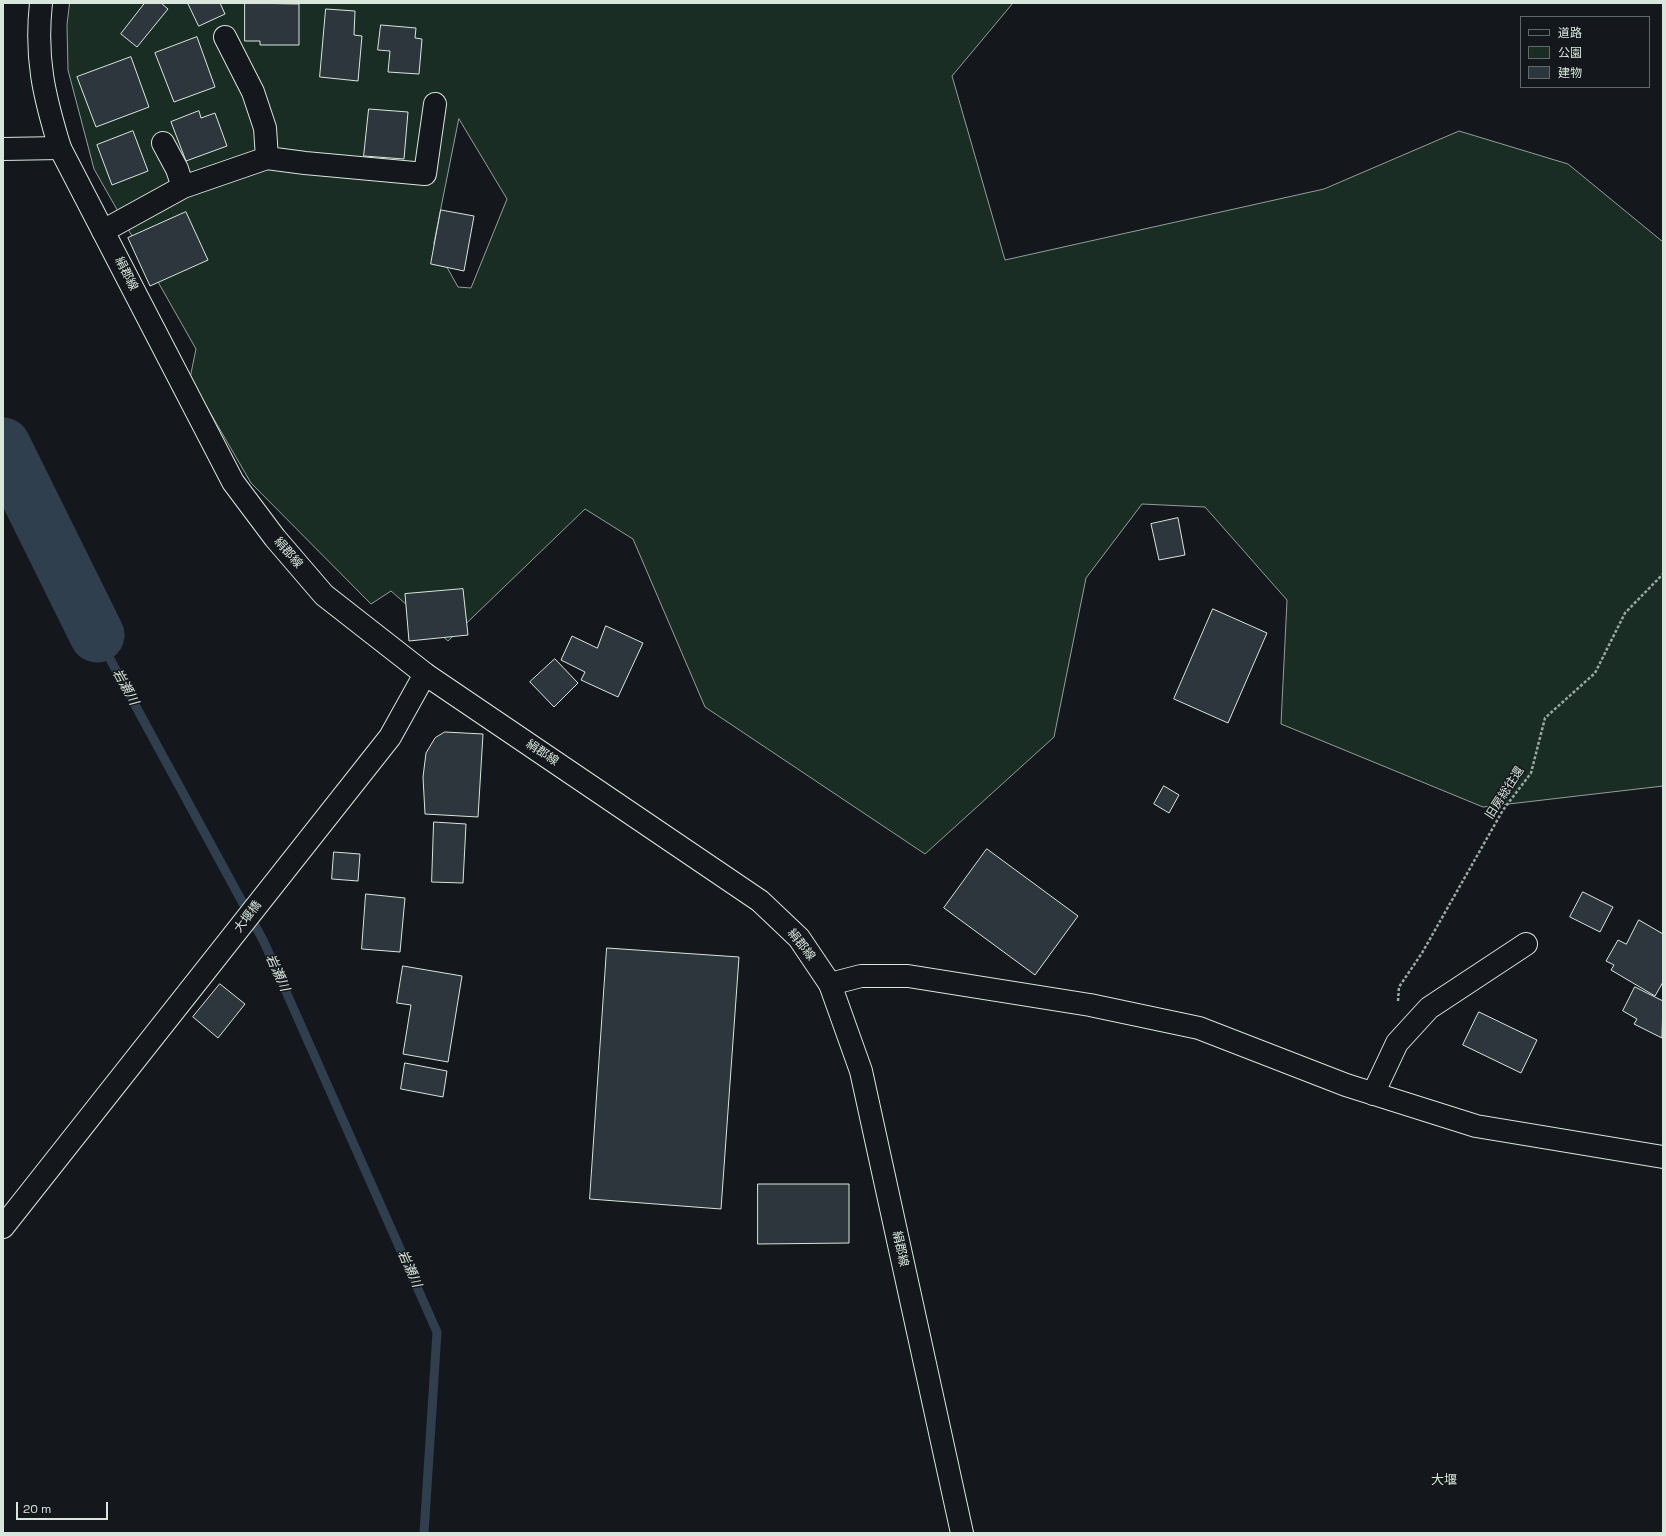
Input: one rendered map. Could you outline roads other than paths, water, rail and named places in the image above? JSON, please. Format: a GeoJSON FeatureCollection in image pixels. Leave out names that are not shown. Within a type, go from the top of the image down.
{"type":"FeatureCollection","features":[{"type":"Feature","properties":{"kind":"street","name":"絹郡線"},"geometry":{"type":"LineString","coordinates":[[41,3],[39,60],[46,103],[60,148],[233,482],[275,538],[324,595],[425,674],[760,901],[799,938],[830,984],[861,1071],[962,1533]]}},
{"type":"Feature","properties":{"kind":"street"},"geometry":{"type":"LineString","coordinates":[[225,37],[253,92],[265,128],[267,158]]}},
{"type":"Feature","properties":{"kind":"street"},"geometry":{"type":"LineString","coordinates":[[103,232],[183,187],[267,158],[305,164],[426,174],[436,104]]}},
{"type":"Feature","properties":{"kind":"street"},"geometry":{"type":"LineString","coordinates":[[163,143],[177,169],[183,187]]}},
{"type":"Feature","properties":{"kind":"street"},"geometry":{"type":"LineString","coordinates":[[3,149],[60,148]]}},
{"type":"Feature","properties":{"kind":"street","name":"大堰橋"},"geometry":{"type":"LineString","coordinates":[[3,1227],[390,737],[425,674]]}},
{"type":"Feature","properties":{"kind":"street"},"geometry":{"type":"LineString","coordinates":[[1373,1094],[1397,1043],[1429,1008],[1526,944]]}},
{"type":"Feature","properties":{"kind":"street"},"geometry":{"type":"LineString","coordinates":[[830,984],[861,976],[908,976],[1090,1005],[1199,1028],[1373,1094],[1476,1126],[1663,1157]]}},
{"type":"Feature","properties":{"kind":"waterway","name":"岩瀬川"},"geometry":{"type":"LineString","coordinates":[[3,445],[97,635]]}},
{"type":"Feature","properties":{"kind":"waterway","name":"岩瀬川"},"geometry":{"type":"LineString","coordinates":[[97,635],[264,942],[437,1332],[424,1533]]}},
{"type":"Feature","properties":{"kind":"district","name":"大堰"},"geometry":{"type":"Point","coordinates":[1444,1480]}}]}
